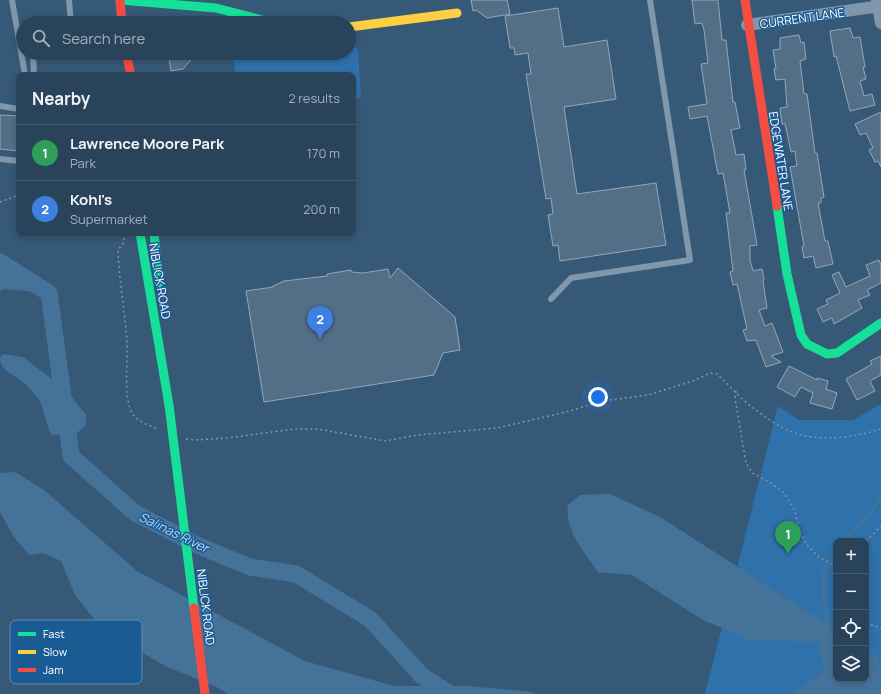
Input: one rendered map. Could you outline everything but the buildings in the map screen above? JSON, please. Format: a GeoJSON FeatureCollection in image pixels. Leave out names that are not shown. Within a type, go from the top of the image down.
{"type":"FeatureCollection","features":[{"type":"Feature","properties":{"kind":"main road"},"geometry":{"type":"LineString","coordinates":[[121,16],[119,0],[216,8],[246,16]]}},
{"type":"Feature","properties":{"kind":"main road","name":"EDGEWATER LANE"},"geometry":{"type":"LineString","coordinates":[[745,0],[747,26],[787,274],[801,335],[807,344],[816,350],[827,354],[837,353],[881,323]]}},
{"type":"Feature","properties":{"kind":"main road"},"geometry":{"type":"LineString","coordinates":[[356,27],[457,13]]}},
{"type":"Feature","properties":{"kind":"main road"},"geometry":{"type":"LineString","coordinates":[[126,60],[126,72]]}},
{"type":"Feature","properties":{"kind":"main road"},"geometry":{"type":"LineString","coordinates":[[127,60],[130,72]]}},
{"type":"Feature","properties":{"kind":"main road","name":"NIBLICK ROAD"},"geometry":{"type":"LineString","coordinates":[[141,236],[169,405]]}},
{"type":"Feature","properties":{"kind":"main road","name":"NIBLICK ROAD"},"geometry":{"type":"LineString","coordinates":[[154,236],[169,405],[205,694]]}},
{"type":"Feature","properties":{"kind":"street","name":"CURRENT LANE"},"geometry":{"type":"LineString","coordinates":[[747,26],[879,4]]}},
{"type":"Feature","properties":{"kind":"street"},"geometry":{"type":"LineString","coordinates":[[879,4],[881,23]]}},
{"type":"Feature","properties":{"kind":"lane"},"geometry":{"type":"LineString","coordinates":[[12,0],[16,23]]}},
{"type":"Feature","properties":{"kind":"lane"},"geometry":{"type":"LineString","coordinates":[[69,0],[70,16]]}},
{"type":"Feature","properties":{"kind":"lane"},"geometry":{"type":"LineString","coordinates":[[551,299],[571,278],[690,260],[650,0]]}},
{"type":"Feature","properties":{"kind":"lane"},"geometry":{"type":"LineString","coordinates":[[22,60],[24,72]]}},
{"type":"Feature","properties":{"kind":"lane"},"geometry":{"type":"LineString","coordinates":[[33,60],[34,72]]}},
{"type":"Feature","properties":{"kind":"lane"},"geometry":{"type":"LineString","coordinates":[[0,106],[16,109]]}},
{"type":"Feature","properties":{"kind":"lane"},"geometry":{"type":"LineString","coordinates":[[0,159],[16,161]]}},
{"type":"Feature","properties":{"kind":"path"},"geometry":{"type":"LineString","coordinates":[[0,202],[16,196]]}},
{"type":"Feature","properties":{"kind":"path"},"geometry":{"type":"LineString","coordinates":[[124,236],[124,242],[118,250],[127,342],[127,364],[125,378],[129,402],[132,412],[138,419],[164,431]]}},
{"type":"Feature","properties":{"kind":"path"},"geometry":{"type":"LineString","coordinates":[[182,438],[195,440],[227,438],[295,429],[318,429],[385,441],[418,435],[497,428],[566,412],[604,401],[648,395],[693,381],[710,373],[717,374],[752,407],[787,430],[806,436],[834,437],[858,436],[881,429]]}},
{"type":"Feature","properties":{"kind":"path"},"geometry":{"type":"LineString","coordinates":[[736,391],[735,398],[746,463],[752,473],[772,483],[784,493],[794,509],[801,534],[808,546],[833,564]]}},
{"type":"Feature","properties":{"kind":"path"},"geometry":{"type":"LineString","coordinates":[[869,538],[881,526]]}},
{"type":"Feature","properties":{"kind":"path"},"geometry":{"type":"LineString","coordinates":[[869,624],[881,628]]}},
{"type":"Feature","properties":{"kind":"shaded area"},"geometry":{"type":"Polygon","coordinates":[[[356,47],[358,49],[361,98],[356,99],[356,72],[235,72],[233,60],[356,60],[356,47]]]}},
{"type":"Feature","properties":{"kind":"shaded area"},"geometry":{"type":"Polygon","coordinates":[[[0,262],[49,293],[4,289],[0,291],[0,262]]]}},
{"type":"Feature","properties":{"kind":"shaded area"},"geometry":{"type":"Polygon","coordinates":[[[3,354],[23,357],[65,389],[86,415],[86,425],[75,435],[52,435],[47,425],[40,401],[24,383],[4,368],[0,357],[3,354]]]}},
{"type":"Feature","properties":{"kind":"shaded area"},"geometry":{"type":"Polygon","coordinates":[[[881,404],[881,694],[705,694],[778,406],[799,420],[853,420],[881,404]]]}},
{"type":"Feature","properties":{"kind":"shaded area"},"geometry":{"type":"Polygon","coordinates":[[[15,472],[44,490],[137,571],[305,661],[394,686],[467,686],[526,691],[537,694],[228,694],[215,686],[167,667],[142,652],[142,620],[95,620],[75,595],[61,561],[43,553],[29,555],[14,537],[0,512],[0,473],[15,472]]]}},
{"type":"Feature","properties":{"kind":"shaded area"},"geometry":{"type":"Polygon","coordinates":[[[610,494],[660,517],[833,628],[833,682],[869,682],[869,651],[881,659],[881,694],[794,694],[794,692],[824,672],[819,642],[750,640],[703,620],[632,575],[598,572],[577,541],[569,523],[568,505],[580,495],[610,494]]]}},
{"type":"Feature","properties":{"kind":"waterway","name":"Salinas River"},"geometry":{"type":"LineString","coordinates":[[0,262],[49,293],[71,456],[135,513],[199,546],[250,567],[296,574],[370,619],[422,676],[450,694]]}},
{"type":"Feature","properties":{"kind":"waterway"},"geometry":{"type":"LineString","coordinates":[[847,538],[881,500]]}},
{"type":"Feature","properties":{"kind":"waterway"},"geometry":{"type":"LineString","coordinates":[[829,627],[823,597],[823,577],[825,567],[833,553]]}},
{"type":"Feature","properties":{"kind":"traffic: fast"},"geometry":{"type":"LineString","coordinates":[[120,0],[216,8],[246,16]]}},
{"type":"Feature","properties":{"kind":"traffic: fast"},"geometry":{"type":"LineString","coordinates":[[777,206],[787,274],[801,335],[807,344],[827,354],[837,353],[881,323]]}},
{"type":"Feature","properties":{"kind":"traffic: fast"},"geometry":{"type":"LineString","coordinates":[[141,236],[169,405]]}},
{"type":"Feature","properties":{"kind":"traffic: fast"},"geometry":{"type":"LineString","coordinates":[[154,236],[159,283]]}},
{"type":"Feature","properties":{"kind":"traffic: fast"},"geometry":{"type":"LineString","coordinates":[[169,405],[194,608]]}},
{"type":"Feature","properties":{"kind":"traffic: slow"},"geometry":{"type":"LineString","coordinates":[[356,26],[457,13]]}},
{"type":"Feature","properties":{"kind":"traffic: jam"},"geometry":{"type":"LineString","coordinates":[[120,0],[121,16]]}},
{"type":"Feature","properties":{"kind":"traffic: jam"},"geometry":{"type":"LineString","coordinates":[[745,0],[777,206]]}},
{"type":"Feature","properties":{"kind":"traffic: jam"},"geometry":{"type":"LineString","coordinates":[[128,60],[130,72]]}},
{"type":"Feature","properties":{"kind":"traffic: jam"},"geometry":{"type":"LineString","coordinates":[[194,608],[205,694]]}},
{"type":"Feature","properties":{"kind":"place","name":"Kohl's"},"geometry":{"type":"Point","coordinates":[320,339]}},
{"type":"Feature","properties":{"kind":"place","name":"Lawrence Moore Park"},"geometry":{"type":"Point","coordinates":[788,554]}}]}
